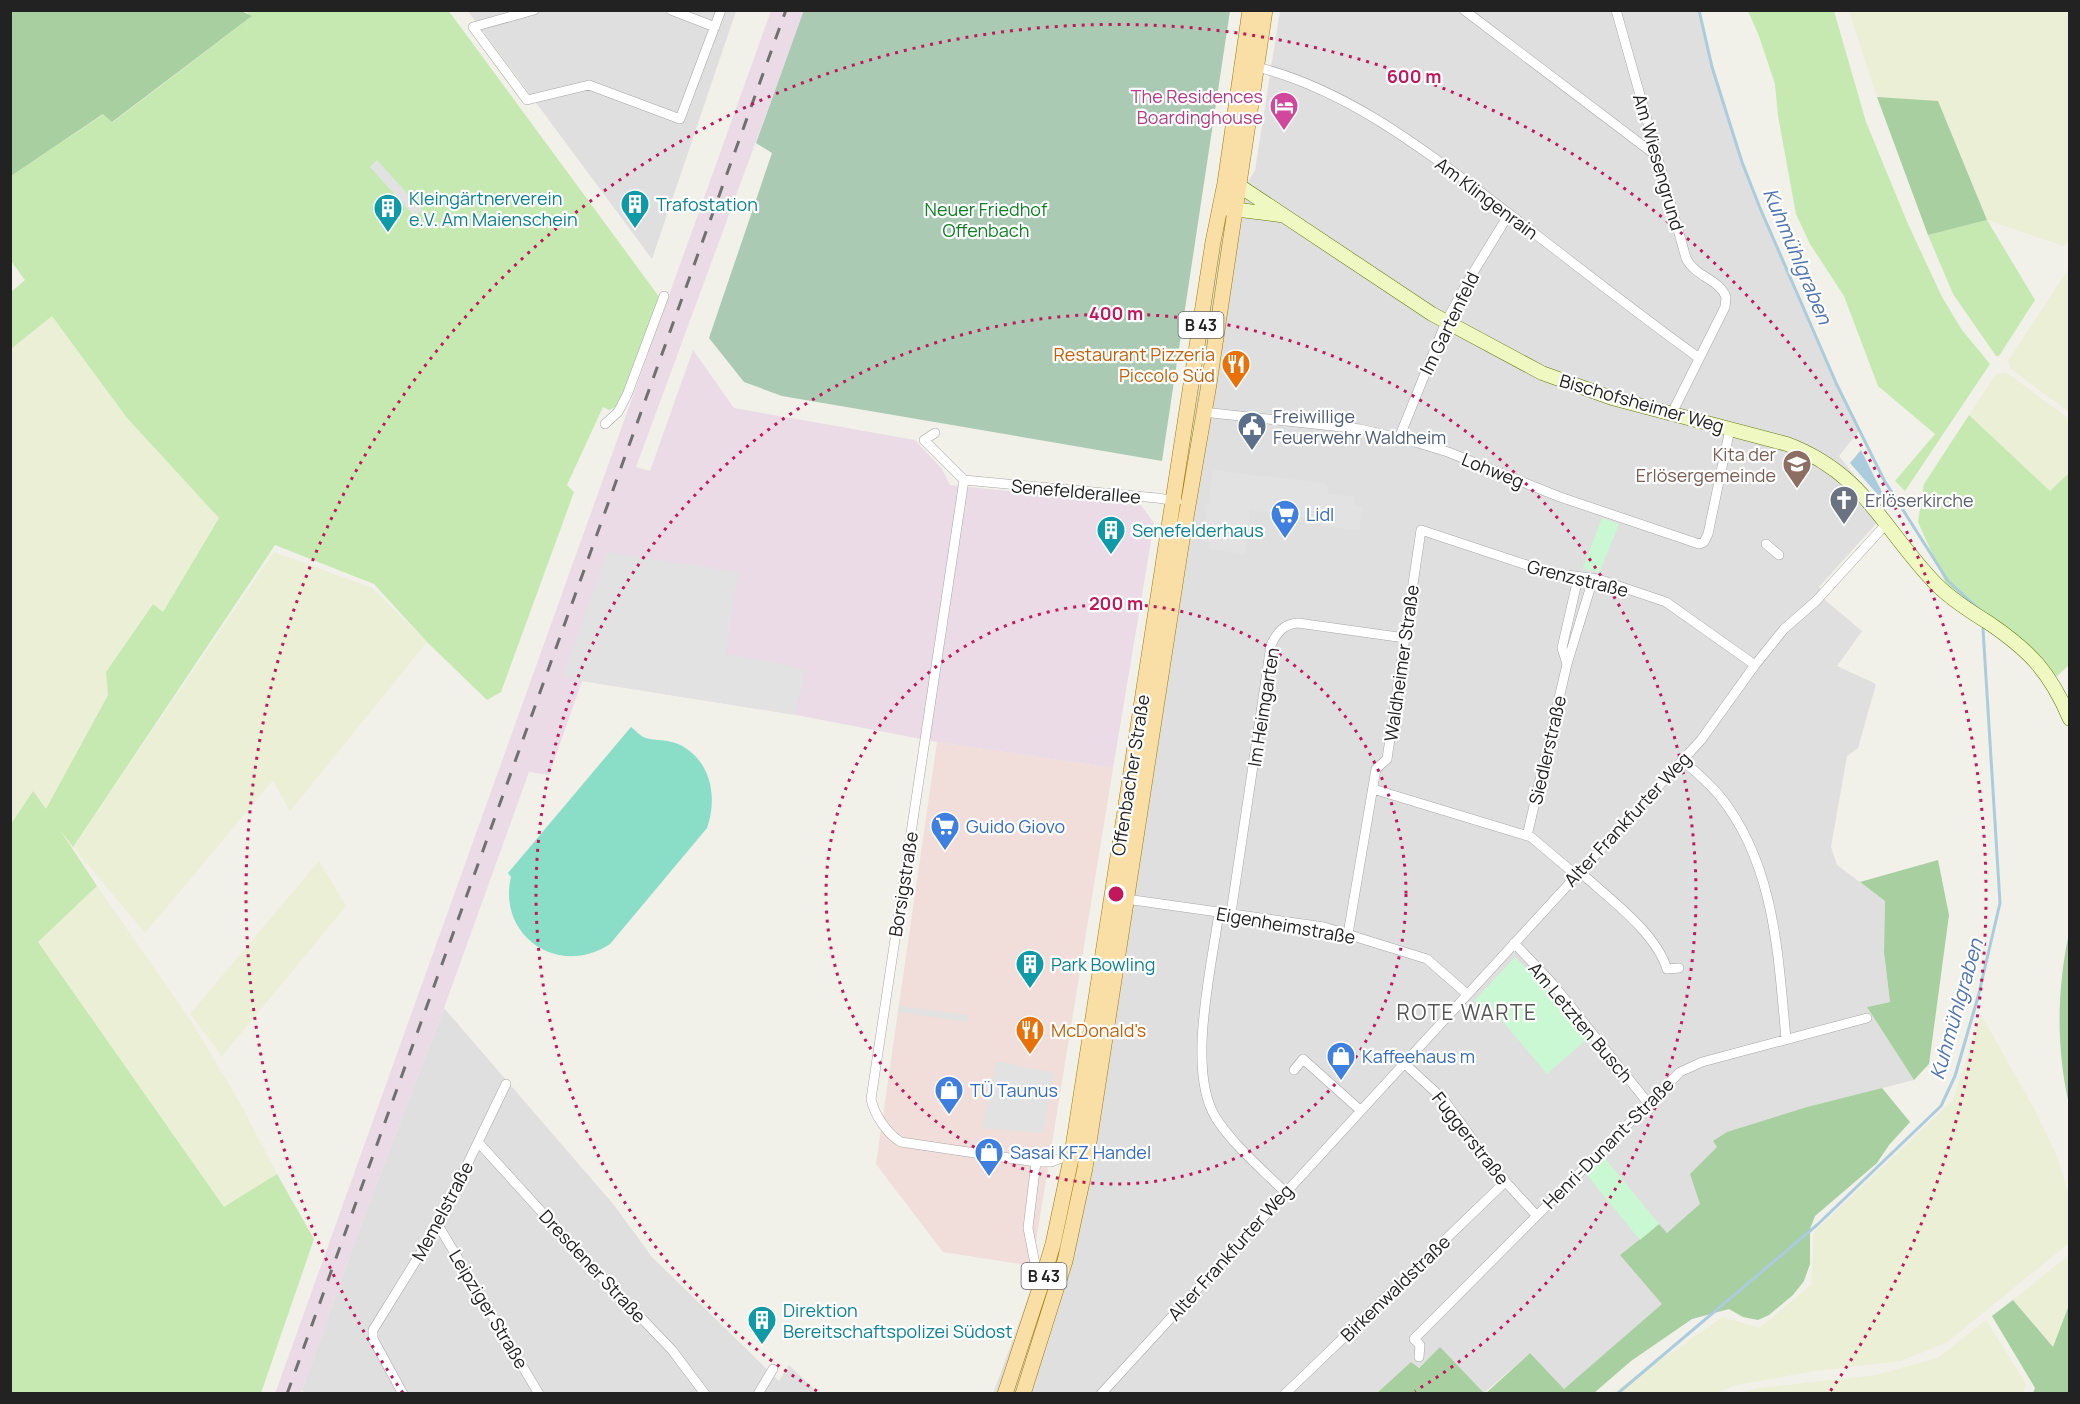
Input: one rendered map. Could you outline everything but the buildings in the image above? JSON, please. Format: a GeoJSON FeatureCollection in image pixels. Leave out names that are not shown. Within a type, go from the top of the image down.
{"type":"FeatureCollection","features":[{"type":"Feature","properties":{"kind":"main road"},"geometry":{"type":"LineString","coordinates":[[1232,184],[1250,10]]}},
{"type":"Feature","properties":{"kind":"main road","name":"B 43"},"geometry":{"type":"LineString","coordinates":[[1203,412],[1228,208],[1257,67],[1265,10]]}},
{"type":"Feature","properties":{"kind":"main road","name":"Offenbacher Straße"},"geometry":{"type":"LineString","coordinates":[[1005,1394],[1040,1288],[1072,1155],[1172,500],[1216,229],[1228,208]]}},
{"type":"Feature","properties":{"kind":"main road","name":"Offenbacher Straße"},"geometry":{"type":"LineString","coordinates":[[1023,1394],[1062,1270],[1081,1192],[1203,412]]}},
{"type":"Feature","properties":{"kind":"street"},"geometry":{"type":"LineString","coordinates":[[534,10],[472,27],[527,100],[590,85],[680,119],[721,10]]}},
{"type":"Feature","properties":{"kind":"street"},"geometry":{"type":"LineString","coordinates":[[671,10],[715,27]]}},
{"type":"Feature","properties":{"kind":"street"},"geometry":{"type":"LineString","coordinates":[[1464,10],[1658,157]]}},
{"type":"Feature","properties":{"kind":"street","name":"Am Wiesengrund"},"geometry":{"type":"LineString","coordinates":[[1616,10],[1688,262],[1692,268],[1719,287],[1726,297],[1725,307],[1699,358]]}},
{"type":"Feature","properties":{"kind":"street","name":"Am Klingenrain"},"geometry":{"type":"LineString","coordinates":[[1257,67],[1317,87],[1357,108],[1434,159],[1699,358]]}},
{"type":"Feature","properties":{"kind":"street","name":"Bischofsheimer Weg"},"geometry":{"type":"LineString","coordinates":[[1232,184],[1446,322],[1542,373],[1582,388],[1671,415],[1787,444],[1812,454],[1851,481],[1938,585],[1966,608],[2013,640],[2036,661],[2051,680],[2070,719]]}},
{"type":"Feature","properties":{"kind":"street","name":"Bischofsheimer Weg"},"geometry":{"type":"LineString","coordinates":[[1228,208],[1282,216]]}},
{"type":"Feature","properties":{"kind":"street","name":"Im Gartenfeld"},"geometry":{"type":"LineString","coordinates":[[1399,438],[1446,322],[1509,214]]}},
{"type":"Feature","properties":{"kind":"street"},"geometry":{"type":"LineString","coordinates":[[605,424],[618,412],[627,395],[664,296]]}},
{"type":"Feature","properties":{"kind":"street"},"geometry":{"type":"LineString","coordinates":[[1671,415],[1699,358]]}},
{"type":"Feature","properties":{"kind":"street","name":"Lohweg"},"geometry":{"type":"LineString","coordinates":[[1203,412],[1360,429],[1399,438],[1448,452],[1560,497],[1695,543],[1704,542],[1708,534],[1730,429]]}},
{"type":"Feature","properties":{"kind":"street"},"geometry":{"type":"LineString","coordinates":[[935,434],[924,440],[964,480]]}},
{"type":"Feature","properties":{"kind":"street","name":"Senefelderallee"},"geometry":{"type":"LineString","coordinates":[[964,480],[1172,500],[1188,504]]}},
{"type":"Feature","properties":{"kind":"street","name":"Borsigstraße"},"geometry":{"type":"LineString","coordinates":[[964,480],[871,1099],[872,1106],[890,1135],[901,1142],[1036,1162],[1051,1161],[1072,1155]]}},
{"type":"Feature","properties":{"kind":"street","name":"Alter Frankfurter Weg"},"geometry":{"type":"LineString","coordinates":[[1101,1394],[1706,734],[1755,665],[1788,625],[1816,601],[1887,523]]}},
{"type":"Feature","properties":{"kind":"street","name":"Grenzstraße"},"geometry":{"type":"LineString","coordinates":[[1420,530],[1551,573],[1593,579],[1666,602],[1755,665]]}},
{"type":"Feature","properties":{"kind":"street","name":"Waldheimer Straße"},"geometry":{"type":"LineString","coordinates":[[1348,934],[1376,769],[1387,759],[1420,530]]}},
{"type":"Feature","properties":{"kind":"street"},"geometry":{"type":"LineString","coordinates":[[1766,544],[1779,555]]}},
{"type":"Feature","properties":{"kind":"street","name":"Siedlerstraße"},"geometry":{"type":"LineString","coordinates":[[1567,664],[1562,648],[1578,578]]}},
{"type":"Feature","properties":{"kind":"street","name":"Siedlerstraße"},"geometry":{"type":"LineString","coordinates":[[1527,836],[1567,664],[1593,579]]}},
{"type":"Feature","properties":{"kind":"street","name":"Im Heimgarten"},"geometry":{"type":"LineString","coordinates":[[1231,913],[1271,645],[1274,640],[1283,628],[1298,623],[1405,638]]}},
{"type":"Feature","properties":{"kind":"street"},"geometry":{"type":"LineString","coordinates":[[1682,760],[1710,785],[1726,805],[1746,837],[1760,871],[1775,930],[1785,1039]]}},
{"type":"Feature","properties":{"kind":"street"},"geometry":{"type":"LineString","coordinates":[[1373,789],[1537,840],[1645,933],[1667,969],[1679,968]]}},
{"type":"Feature","properties":{"kind":"street","name":"Eigenheimstraße"},"geometry":{"type":"LineString","coordinates":[[1126,899],[1324,927],[1427,959],[1467,994]]}},
{"type":"Feature","properties":{"kind":"street"},"geometry":{"type":"LineString","coordinates":[[1219,912],[1202,1036],[1205,1089],[1212,1110],[1227,1133],[1285,1192]]}},
{"type":"Feature","properties":{"kind":"street","name":"Am Letzten Busch"},"geometry":{"type":"LineString","coordinates":[[1514,943],[1552,983],[1648,1103]]}},
{"type":"Feature","properties":{"kind":"street","name":"Henri-Dunant-Straße"},"geometry":{"type":"LineString","coordinates":[[1419,1357],[1420,1345],[1414,1339],[1677,1075],[1688,1068],[1785,1039],[1867,1018]]}},
{"type":"Feature","properties":{"kind":"street"},"geometry":{"type":"LineString","coordinates":[[1294,1070],[1303,1059],[1360,1110]]}},
{"type":"Feature","properties":{"kind":"street","name":"Fuggerstraße"},"geometry":{"type":"LineString","coordinates":[[1404,1063],[1444,1100],[1505,1182],[1536,1215]]}},
{"type":"Feature","properties":{"kind":"street","name":"Memelstraße"},"geometry":{"type":"LineString","coordinates":[[403,1394],[372,1336],[373,1330],[438,1225],[506,1084]]}},
{"type":"Feature","properties":{"kind":"street","name":"Dresdener Straße"},"geometry":{"type":"LineString","coordinates":[[478,1142],[579,1253],[672,1350],[705,1394]]}},
{"type":"Feature","properties":{"kind":"street"},"geometry":{"type":"LineString","coordinates":[[1036,1162],[1028,1228],[1040,1288]]}},
{"type":"Feature","properties":{"kind":"street","name":"Birkenwaldstraße"},"geometry":{"type":"LineString","coordinates":[[1285,1394],[1505,1182]]}},
{"type":"Feature","properties":{"kind":"street","name":"Leipziger Straße"},"geometry":{"type":"LineString","coordinates":[[438,1225],[539,1394]]}},
{"type":"Feature","properties":{"kind":"street"},"geometry":{"type":"LineString","coordinates":[[758,1394],[773,1369]]}},
{"type":"Feature","properties":{"kind":"shaded area"},"geometry":{"type":"Polygon","coordinates":[[[468,11],[736,11],[652,259],[468,11]]]}},
{"type":"Feature","properties":{"kind":"shaded area"},"geometry":{"type":"Polygon","coordinates":[[[771,11],[804,11],[636,467],[650,471],[693,350],[734,408],[915,440],[942,469],[950,485],[1141,505],[1154,523],[1113,768],[937,742],[796,715],[582,681],[549,775],[529,772],[444,1008],[364,1216],[301,1393],[275,1394],[771,11]]]}},
{"type":"Feature","properties":{"kind":"shaded area"},"geometry":{"type":"Polygon","coordinates":[[[1280,11],[1699,11],[1712,67],[1742,162],[1760,208],[1859,431],[1839,456],[1885,514],[1819,587],[1825,600],[1862,631],[1837,666],[1876,684],[1858,748],[1847,756],[1831,847],[1837,865],[1885,901],[1884,952],[1890,1002],[1867,1007],[1914,1080],[1807,1107],[1713,1141],[1717,1147],[1701,1204],[1667,1233],[1659,1225],[1621,1254],[1663,1304],[1564,1389],[1530,1353],[1484,1393],[1440,1348],[1418,1368],[1411,1362],[1377,1393],[993,1394],[1048,1242],[1072,1154],[1213,242],[1255,170],[1280,11]]]}},
{"type":"Feature","properties":{"kind":"shaded area"},"geometry":{"type":"Polygon","coordinates":[[[377,160],[422,210],[415,217],[370,167],[377,160]]]}},
{"type":"Feature","properties":{"kind":"shaded area"},"geometry":{"type":"Polygon","coordinates":[[[1213,470],[1324,483],[1328,487],[1328,494],[1355,497],[1354,506],[1362,507],[1359,530],[1321,526],[1322,519],[1250,510],[1245,554],[1209,549],[1210,542],[1202,540],[1213,470]]]}},
{"type":"Feature","properties":{"kind":"shaded area"},"geometry":{"type":"Polygon","coordinates":[[[607,552],[738,572],[726,654],[783,664],[804,671],[796,715],[563,676],[607,552]]]}},
{"type":"Feature","properties":{"kind":"shaded area"},"geometry":{"type":"Polygon","coordinates":[[[937,742],[1113,768],[1032,1266],[943,1252],[876,1164],[937,742]]]}},
{"type":"Feature","properties":{"kind":"shaded area"},"geometry":{"type":"Polygon","coordinates":[[[899,1006],[968,1015],[967,1022],[898,1012],[899,1006]]]}},
{"type":"Feature","properties":{"kind":"shaded area"},"geometry":{"type":"Polygon","coordinates":[[[444,1008],[614,1205],[652,1257],[779,1381],[789,1365],[818,1393],[305,1394],[302,1390],[364,1216],[444,1008]]]}},
{"type":"Feature","properties":{"kind":"shaded area"},"geometry":{"type":"Polygon","coordinates":[[[996,1061],[1054,1073],[1043,1133],[982,1128],[996,1061]]]}},
{"type":"Feature","properties":{"kind":"green space"},"geometry":{"type":"Polygon","coordinates":[[[239,10],[252,16],[112,122],[103,114],[11,176],[11,11],[239,10]]]}},
{"type":"Feature","properties":{"kind":"green space"},"geometry":{"type":"Polygon","coordinates":[[[448,10],[660,298],[619,406],[609,410],[603,407],[567,485],[574,492],[501,692],[487,700],[427,642],[374,584],[275,545],[73,847],[60,830],[97,886],[38,942],[224,1207],[277,1174],[314,1239],[261,1393],[11,1393],[11,824],[33,791],[46,809],[108,695],[106,672],[153,604],[163,612],[219,518],[127,418],[52,316],[11,349],[10,293],[25,280],[11,261],[11,176],[104,114],[113,122],[251,17],[246,11],[448,10]]]}},
{"type":"Feature","properties":{"kind":"green space","name":"Neuer Friedhof Offenbach"},"geometry":{"type":"Polygon","coordinates":[[[804,10],[1230,11],[1162,461],[782,396],[744,382],[709,338],[772,153],[756,143],[804,10]]]}},
{"type":"Feature","properties":{"kind":"green space"},"geometry":{"type":"Polygon","coordinates":[[[1748,11],[1834,11],[1866,122],[1908,224],[1942,297],[1962,330],[1990,364],[1905,491],[1895,481],[1935,434],[1878,386],[1844,296],[1810,244],[1796,214],[1778,116],[1775,84],[1748,11]]]}},
{"type":"Feature","properties":{"kind":"green space"},"geometry":{"type":"Polygon","coordinates":[[[1849,11],[2069,11],[2070,238],[2064,246],[1987,220],[1938,102],[1877,97],[1849,11]]]}},
{"type":"Feature","properties":{"kind":"green space"},"geometry":{"type":"Polygon","coordinates":[[[1877,97],[1938,101],[1987,220],[1928,235],[1877,97]]]}},
{"type":"Feature","properties":{"kind":"green space"},"geometry":{"type":"Polygon","coordinates":[[[1987,220],[2035,300],[1999,356],[1996,356],[1953,294],[1928,235],[1987,220]]]}},
{"type":"Feature","properties":{"kind":"green space"},"geometry":{"type":"Polygon","coordinates":[[[2069,268],[2069,412],[2011,369],[2008,361],[2069,268]]]}},
{"type":"Feature","properties":{"kind":"green space"},"geometry":{"type":"Polygon","coordinates":[[[52,316],[127,418],[219,518],[163,613],[152,604],[106,672],[108,694],[46,810],[33,792],[11,824],[11,349],[52,316]]]}},
{"type":"Feature","properties":{"kind":"green space"},"geometry":{"type":"Polygon","coordinates":[[[2007,373],[2069,419],[2069,473],[2050,491],[1969,415],[1996,374],[2007,373]]]}},
{"type":"Feature","properties":{"kind":"green space"},"geometry":{"type":"Polygon","coordinates":[[[1969,415],[2050,491],[2069,473],[2069,665],[2056,677],[2033,653],[1949,591],[1918,522],[1924,484],[1969,415]]]}},
{"type":"Feature","properties":{"kind":"green space"},"geometry":{"type":"Polygon","coordinates":[[[1602,518],[1619,524],[1599,573],[1583,568],[1602,518]]]}},
{"type":"Feature","properties":{"kind":"green space"},"geometry":{"type":"Polygon","coordinates":[[[274,552],[372,588],[427,642],[290,811],[273,780],[145,933],[73,847],[274,552]]]}},
{"type":"Feature","properties":{"kind":"green space"},"geometry":{"type":"Polygon","coordinates":[[[631,727],[644,737],[678,744],[698,759],[705,769],[711,792],[712,804],[707,828],[610,944],[591,953],[571,956],[553,953],[536,945],[523,933],[513,917],[509,898],[511,877],[508,873],[631,727]]]}},
{"type":"Feature","properties":{"kind":"green space"},"geometry":{"type":"Polygon","coordinates":[[[1938,860],[1949,915],[1929,1064],[1914,1080],[1867,1007],[1890,1002],[1884,952],[1885,901],[1860,882],[1938,860]]]}},
{"type":"Feature","properties":{"kind":"green space"},"geometry":{"type":"Polygon","coordinates":[[[319,861],[346,906],[222,1056],[190,1014],[319,861]]]}},
{"type":"Feature","properties":{"kind":"green space"},"geometry":{"type":"Polygon","coordinates":[[[97,886],[195,1027],[241,1105],[277,1174],[225,1208],[38,942],[97,886]]]}},
{"type":"Feature","properties":{"kind":"green space"},"geometry":{"type":"Polygon","coordinates":[[[2069,933],[2069,1104],[2060,1040],[2060,997],[2069,933]]]}},
{"type":"Feature","properties":{"kind":"green space"},"geometry":{"type":"Polygon","coordinates":[[[1515,957],[1551,993],[1587,1039],[1547,1074],[1500,1018],[1495,1022],[1474,1001],[1515,957]]]}},
{"type":"Feature","properties":{"kind":"green space"},"geometry":{"type":"Polygon","coordinates":[[[1981,1015],[2036,1112],[2058,1159],[2069,1195],[2069,1243],[1946,1343],[1900,1361],[1815,1371],[1736,1385],[1716,1393],[1612,1393],[1723,1317],[1759,1328],[1811,1285],[1814,1232],[1953,1100],[1981,1015]]]}},
{"type":"Feature","properties":{"kind":"green space"},"geometry":{"type":"Polygon","coordinates":[[[1882,1088],[1910,1122],[1889,1145],[1877,1163],[1815,1216],[1810,1229],[1810,1264],[1804,1281],[1793,1295],[1769,1315],[1758,1320],[1743,1317],[1729,1309],[1692,1319],[1631,1361],[1594,1393],[1485,1394],[1530,1353],[1564,1389],[1662,1304],[1620,1255],[1659,1224],[1667,1233],[1700,1204],[1690,1174],[1717,1147],[1713,1141],[1727,1132],[1807,1107],[1882,1088]]]}},
{"type":"Feature","properties":{"kind":"green space"},"geometry":{"type":"Polygon","coordinates":[[[1604,1157],[1659,1224],[1640,1240],[1587,1175],[1604,1157]]]}},
{"type":"Feature","properties":{"kind":"green space"},"geometry":{"type":"Polygon","coordinates":[[[2069,1255],[2069,1305],[2053,1347],[2013,1300],[2069,1255]]]}},
{"type":"Feature","properties":{"kind":"green space"},"geometry":{"type":"Polygon","coordinates":[[[2013,1300],[2053,1347],[2069,1305],[2069,1393],[2033,1393],[2035,1388],[1992,1316],[2013,1300]]]}},
{"type":"Feature","properties":{"kind":"green space"},"geometry":{"type":"Polygon","coordinates":[[[1986,1320],[2026,1384],[2023,1393],[1740,1393],[1760,1388],[1876,1375],[1938,1358],[1986,1320]]]}},
{"type":"Feature","properties":{"kind":"green space"},"geometry":{"type":"Polygon","coordinates":[[[1440,1347],[1484,1393],[1377,1393],[1411,1362],[1419,1368],[1440,1347]]]}},
{"type":"Feature","properties":{"kind":"water"},"geometry":{"type":"Polygon","coordinates":[[[1861,450],[1887,502],[1885,503],[1850,463],[1861,450]]]}},
{"type":"Feature","properties":{"kind":"waterway","name":"Kuhmühlgraben"},"geometry":{"type":"LineString","coordinates":[[1699,10],[1712,67],[1742,162],[1837,385],[1884,480],[1948,581],[1981,611]]}},
{"type":"Feature","properties":{"kind":"waterway","name":"Kuhmühlgraben"},"geometry":{"type":"LineString","coordinates":[[1617,1394],[1817,1225],[1941,1106],[1955,1076],[1978,997],[2000,903],[1983,629]]}},
{"type":"Feature","properties":{"kind":"railway"},"geometry":{"type":"LineString","coordinates":[[287,1394],[786,10]]}},
{"type":"Feature","properties":{"kind":"place","name":"The Residences Boardinghouse"},"geometry":{"type":"Point","coordinates":[1284,132]}},
{"type":"Feature","properties":{"kind":"place","name":"Trafostation"},"geometry":{"type":"Point","coordinates":[635,230]}},
{"type":"Feature","properties":{"kind":"place","name":"Kleingärtnerverein e.V. Am Maienschein"},"geometry":{"type":"Point","coordinates":[388,234]}},
{"type":"Feature","properties":{"kind":"place","name":"Restaurant Pizzeria Piccolo Süd"},"geometry":{"type":"Point","coordinates":[1236,390]}},
{"type":"Feature","properties":{"kind":"place","name":"Freiwillige Feuerwehr Waldheim"},"geometry":{"type":"Point","coordinates":[1252,452]}},
{"type":"Feature","properties":{"kind":"place","name":"Kita der Erlösergemeinde"},"geometry":{"type":"Point","coordinates":[1797,490]}},
{"type":"Feature","properties":{"kind":"place","name":"Erlöserkirche"},"geometry":{"type":"Point","coordinates":[1844,526]}},
{"type":"Feature","properties":{"kind":"place","name":"Lidl"},"geometry":{"type":"Point","coordinates":[1285,540]}},
{"type":"Feature","properties":{"kind":"place","name":"Senefelderhaus"},"geometry":{"type":"Point","coordinates":[1111,556]}},
{"type":"Feature","properties":{"kind":"place","name":"Guido Giovo"},"geometry":{"type":"Point","coordinates":[945,852]}},
{"type":"Feature","properties":{"kind":"place","name":"Park Bowling"},"geometry":{"type":"Point","coordinates":[1030,990]}},
{"type":"Feature","properties":{"kind":"place","name":"McDonald's"},"geometry":{"type":"Point","coordinates":[1030,1056]}},
{"type":"Feature","properties":{"kind":"place","name":"Kaffeehaus m"},"geometry":{"type":"Point","coordinates":[1341,1082]}},
{"type":"Feature","properties":{"kind":"place","name":"TÜ Taunus"},"geometry":{"type":"Point","coordinates":[949,1116]}},
{"type":"Feature","properties":{"kind":"place","name":"Sasai KFZ Handel"},"geometry":{"type":"Point","coordinates":[989,1178]}},
{"type":"Feature","properties":{"kind":"place","name":"Direktion Bereitschaftspolizei Südost"},"geometry":{"type":"Point","coordinates":[762,1346]}},
{"type":"Feature","properties":{"kind":"district","name":"ROTE WARTE"},"geometry":{"type":"Point","coordinates":[1467,1012]}}]}
